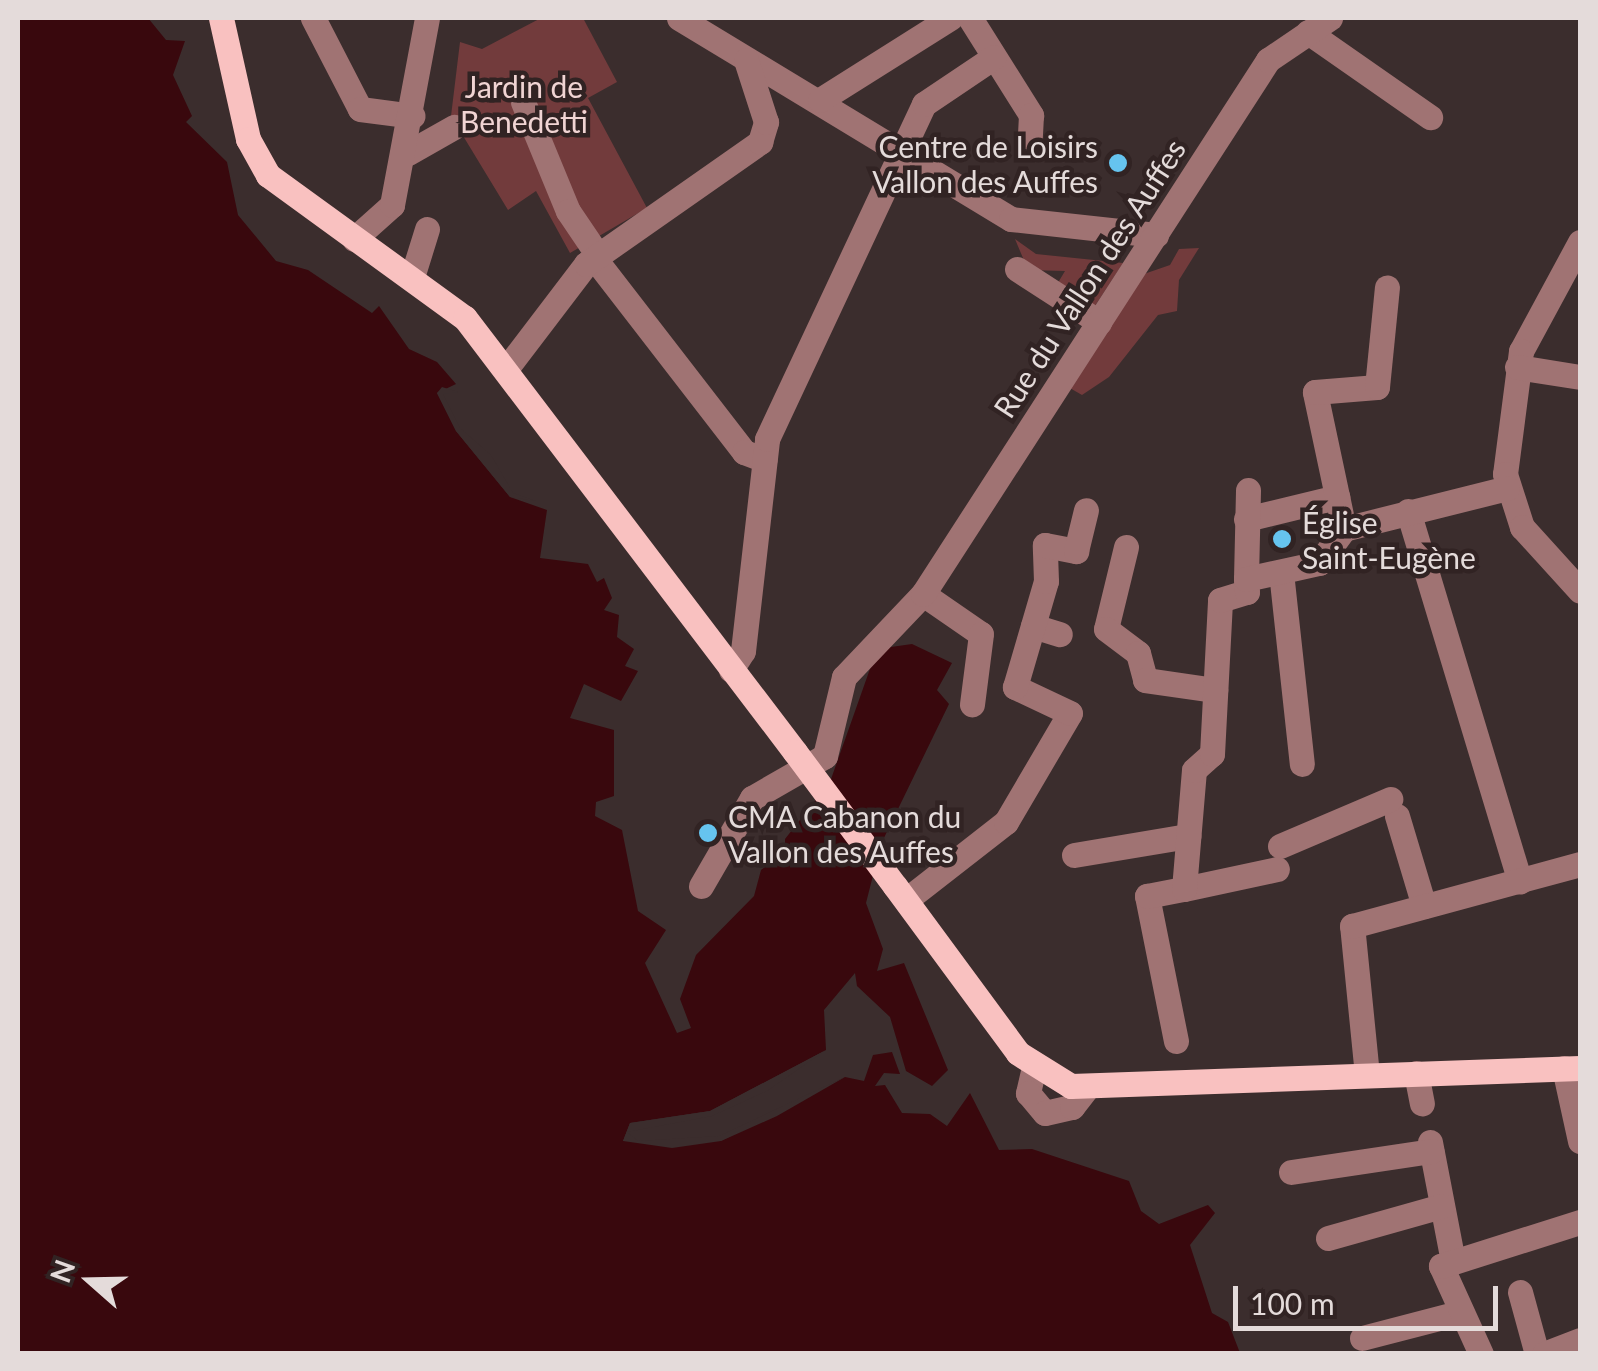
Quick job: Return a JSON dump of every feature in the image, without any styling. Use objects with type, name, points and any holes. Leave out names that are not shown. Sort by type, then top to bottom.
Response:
[{"type":"main road","points":[[221,18],[257,158],[290,200],[413,274],[506,369],[1034,1067],[1087,1088],[1572,1068]]},
{"type":"street","points":[[313,18],[360,109],[413,116]]},
{"type":"street","points":[[354,239],[392,205],[408,153],[427,18]]},
{"type":"street","points":[[678,18],[1026,224],[1156,235]]},
{"type":"street","points":[[820,100],[950,18]]},
{"type":"street","points":[[970,18],[1031,115],[1030,137]]},
{"type":"street","points":[[1312,24],[1430,117]]},
{"type":"street","name":"Rue du Vallon des Auffes","points":[[701,886],[752,798],[825,756],[844,678],[924,594],[1268,60],[1312,24]]},
{"type":"street","points":[[731,670],[743,651],[765,460],[924,104],[994,56]]},
{"type":"street","points":[[506,369],[597,258],[760,142],[766,122],[746,60]]},
{"type":"street","points":[[523,102],[568,211],[597,258],[744,452],[765,460]]},
{"type":"street","points":[[408,153],[454,127]]},
{"type":"street","points":[[413,274],[427,229]]},
{"type":"street","points":[[1580,242],[1516,367],[1506,488],[1522,527],[1580,592]]},
{"type":"street","points":[[1017,269],[1100,322]]},
{"type":"street","points":[[1344,529],[1315,392],[1377,387],[1387,287]]},
{"type":"street","points":[[1516,367],[1580,377]]},
{"type":"street","points":[[1246,579],[1318,563],[1344,529],[1506,488]]},
{"type":"street","points":[[1184,889],[1194,770],[1212,754],[1220,600],[1246,592],[1248,490]]},
{"type":"street","points":[[1246,520],[1336,497]]},
{"type":"street","points":[[900,893],[1006,822],[1070,714],[1015,687],[1033,626],[1045,545],[1076,551],[1086,510]]},
{"type":"street","points":[[1408,511],[1520,882]]},
{"type":"street","points":[[1126,547],[1106,629],[1138,653],[1145,680],[1215,690]]},
{"type":"street","points":[[1281,572],[1302,764]]},
{"type":"street","points":[[924,594],[981,634],[972,704]]},
{"type":"street","points":[[1033,626],[1060,634]]},
{"type":"street","points":[[1176,1041],[1147,896],[1184,889],[1279,857],[1393,808],[1424,906]]},
{"type":"street","points":[[1074,856],[1188,836]]},
{"type":"street","points":[[1367,1075],[1352,926],[1580,864]]},
{"type":"street","points":[[1572,1068],[1580,1141]]},
{"type":"street","points":[[1416,1073],[1422,1103]]},
{"type":"street","points":[[1291,1172],[1431,1147],[1453,1262]]},
{"type":"street","points":[[1328,1238],[1442,1206]]},
{"type":"street","points":[[1481,1354],[1440,1266],[1580,1222]]},
{"type":"street","points":[[1520,1292],[1541,1354],[1580,1340]]},
{"type":"street","points":[[1362,1338],[1459,1313]]},
{"type":"green space","name":"Jardin de Benedetti","points":[[541,18],[583,18],[617,82],[588,98],[647,208],[570,253],[536,191],[508,210],[451,116],[460,42],[482,49]]},
{"type":"green space","points":[[1015,239],[1036,254],[1123,263],[1093,309],[1056,286],[1065,271],[1028,270]]},
{"type":"green space","points":[[1199,248],[1179,280],[1177,311],[1158,315],[1109,377],[1082,395],[1068,387],[1141,275],[1170,265],[1179,249]]},
{"type":"shaded area","points":[[18,18],[148,18],[166,40],[185,41],[173,75],[192,116],[186,122],[227,162],[238,215],[276,261],[308,270],[372,313],[379,306],[409,349],[437,362],[456,384],[437,393],[456,431],[510,497],[547,510],[540,558],[588,564],[597,582],[604,578],[612,598],[604,610],[619,615],[617,637],[634,649],[625,666],[638,671],[621,701],[584,684],[570,718],[614,730],[614,796],[596,802],[595,816],[622,830],[638,911],[666,930],[645,963],[677,1033],[691,1028],[680,999],[696,955],[754,896],[761,870],[785,852],[785,839],[830,782],[877,649],[912,644],[952,663],[937,690],[949,704],[881,844],[866,903],[883,949],[877,971],[904,963],[948,1070],[932,1086],[906,1071],[890,1017],[857,986],[855,973],[824,1010],[826,1050],[710,1111],[630,1123],[623,1141],[721,1141],[845,1077],[864,1081],[873,1055],[892,1052],[900,1074],[884,1073],[875,1086],[885,1085],[902,1113],[930,1114],[947,1126],[970,1093],[999,1150],[1032,1149],[1129,1181],[1141,1211],[1159,1224],[1208,1205],[1215,1213],[1190,1245],[1212,1313],[1228,1322],[1240,1353],[18,1353]]},
{"type":"pier","points":[[442,387],[458,392],[443,394],[460,428],[491,455],[513,493],[536,501],[510,497],[456,431],[437,393]]},
{"type":"pier","points":[[826,1050],[767,1091],[712,1116],[627,1132],[638,1141],[719,1136],[845,1077],[777,1116],[721,1141],[672,1148],[623,1141],[630,1123],[710,1111]]},
{"type":"place","name":"Centre de Loisirs Vallon des Auffes","points":[[1118,163]]},
{"type":"place","name":"Église Saint-Eugène","points":[[1282,539]]},
{"type":"place","name":"CMA Cabanon du Vallon des Auffes","points":[[708,833]]}]
